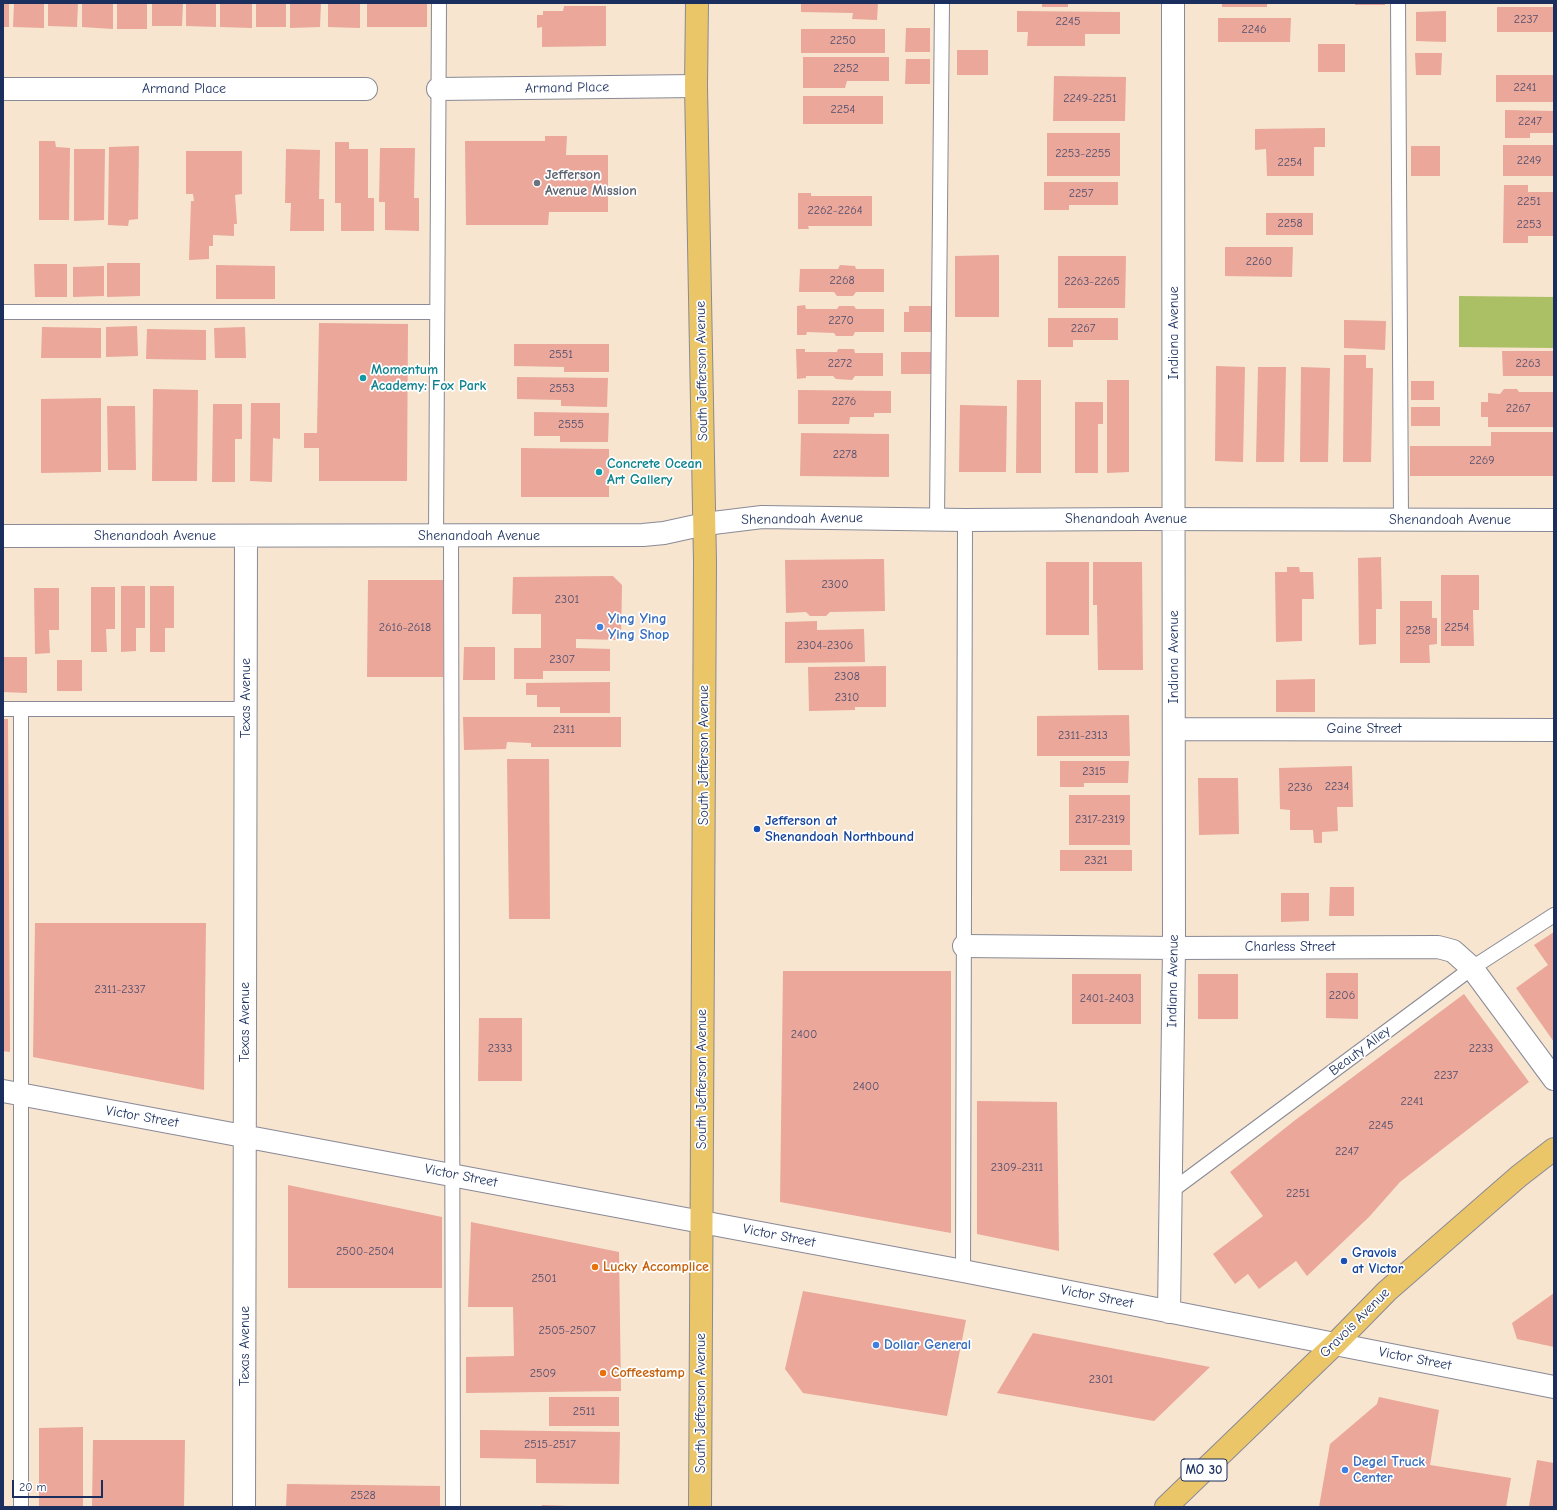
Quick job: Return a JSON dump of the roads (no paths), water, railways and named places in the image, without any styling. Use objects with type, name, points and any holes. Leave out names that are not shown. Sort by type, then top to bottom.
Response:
[{"type":"main road","name":"South Jefferson Avenue","points":[[697,3],[696,86],[705,524],[700,1507]]},
{"type":"main road","name":"Gravois Avenue","points":[[1166,1507],[1393,1286],[1519,1176],[1554,1149]]},
{"type":"street","name":"Indiana Avenue","points":[[1169,1312],[1174,948],[1173,3]]},
{"type":"street","name":"Armand Place","points":[[438,89],[696,86]]},
{"type":"street","name":"Armand Place","points":[[3,89],[366,89]]},
{"type":"street","name":"Shenandoah Avenue","points":[[3,536],[643,535],[664,533],[705,524],[762,517],[965,520],[1554,520]]},
{"type":"street","name":"Texas Avenue","points":[[244,1507],[246,536]]},
{"type":"street","name":"Gaine Street","points":[[1174,729],[1554,730]]},
{"type":"street","name":"Charless Street","points":[[964,946],[1174,948],[1438,947],[1453,951],[1465,960],[1554,1079]]},
{"type":"street","name":"Victor Street","points":[[12,1093],[702,1221],[1554,1387]]},
{"type":"lane","points":[[439,3],[437,312],[444,536],[452,1174],[453,1507]]},
{"type":"lane","points":[[937,519],[942,3]]},
{"type":"lane","points":[[1398,3],[1401,520]]},
{"type":"lane","points":[[3,312],[437,312]]},
{"type":"lane","points":[[963,1271],[965,520]]},
{"type":"lane","points":[[3,709],[246,709]]},
{"type":"lane","points":[[21,709],[12,1093],[21,1507]]},
{"type":"lane","name":"Beauty Alley","points":[[1170,1192],[1472,968],[1554,915]]},
{"type":"place","name":"Jefferson Avenue Mission","points":[[537,183]]},
{"type":"place","name":"Momentum Academy: Fox Park","points":[[363,378]]},
{"type":"place","name":"Concrete Ocean Art Gallery","points":[[599,472]]},
{"type":"place","name":"Ying Ying Ying Shop","points":[[600,627]]},
{"type":"place","name":"Jefferson at Shenandoah Northbound","points":[[757,829]]},
{"type":"place","name":"Gravois at Victor","points":[[1344,1261]]},
{"type":"place","name":"Lucky Accomplice","points":[[595,1267]]},
{"type":"place","name":"Dollar General","points":[[876,1345]]},
{"type":"place","name":"Coffeestamp","points":[[603,1373]]},
{"type":"place","name":"Degel Truck Center","points":[[1345,1470]]}]
